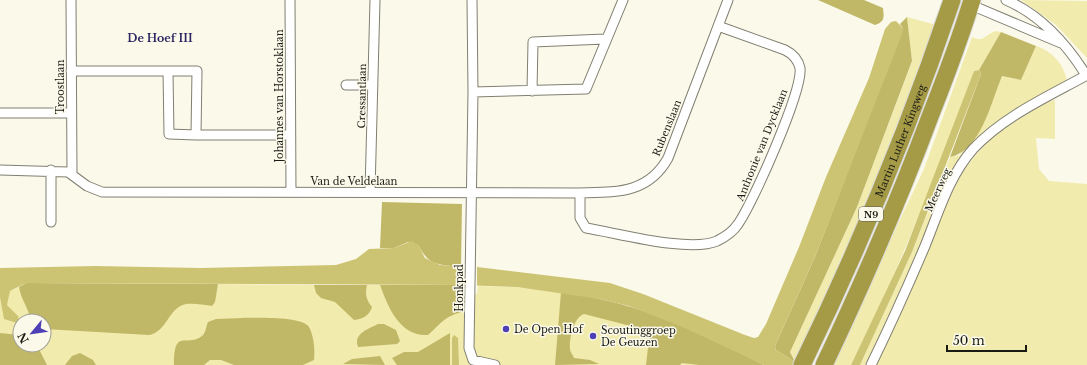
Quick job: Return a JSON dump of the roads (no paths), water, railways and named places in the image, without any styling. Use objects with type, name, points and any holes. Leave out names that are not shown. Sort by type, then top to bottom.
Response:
[{"type":"highway","name":"Martin Luther Kingweg","points":[[802,365],[854,253],[887,175],[912,113],[952,0]]},
{"type":"highway","name":"Martin Luther Kingweg","points":[[824,365],[867,273],[906,181],[960,40],[971,3]]},
{"type":"street","name":"Troostlaan","points":[[71,0],[72,173]]},
{"type":"street","name":"Johannes van Horstoklaan","points":[[290,0],[291,192]]},
{"type":"street","name":"Cressantlaan","points":[[370,192],[375,0]]},
{"type":"street","points":[[471,193],[473,92],[472,0]]},
{"type":"street","points":[[473,92],[586,89],[605,40],[623,0]]},
{"type":"street","name":"Rubenslaan","points":[[471,193],[580,193],[626,191],[648,180],[663,167],[728,0]]},
{"type":"street","points":[[1006,0],[1036,16],[1064,45],[1086,75]]},
{"type":"street","points":[[971,3],[1064,45]]},
{"type":"street","name":"Anthonie van Dycklaan","points":[[580,193],[580,218],[586,228],[692,246],[717,241],[738,226],[755,194],[781,133],[800,79],[800,67],[794,54],[718,26]]},
{"type":"street","points":[[532,91],[533,42],[605,40]]},
{"type":"street","points":[[71,71],[197,71],[196,135]]},
{"type":"street","points":[[168,72],[169,134],[290,135]]},
{"type":"street","name":"Meerweg","points":[[871,365],[910,283],[952,181],[966,159],[982,141],[1003,124],[1086,75]]},
{"type":"street","points":[[346,85],[373,85]]},
{"type":"street","points":[[0,113],[71,113]]},
{"type":"street","points":[[0,170],[51,170],[72,173]]},
{"type":"street","points":[[51,170],[51,222]]},
{"type":"street","name":"Van de Veldelaan","points":[[72,173],[87,186],[102,192],[471,193]]},
{"type":"street","name":"Honkpad","points":[[471,193],[470,353],[473,360],[476,362],[495,365]]},
{"type":"place","name":"De Open Hof","points":[[506,329]]},
{"type":"place","name":"Scoutinggroep De Geuzen","points":[[593,336]]},
{"type":"district","name":"De Hoef III","points":[[160,38]]}]
